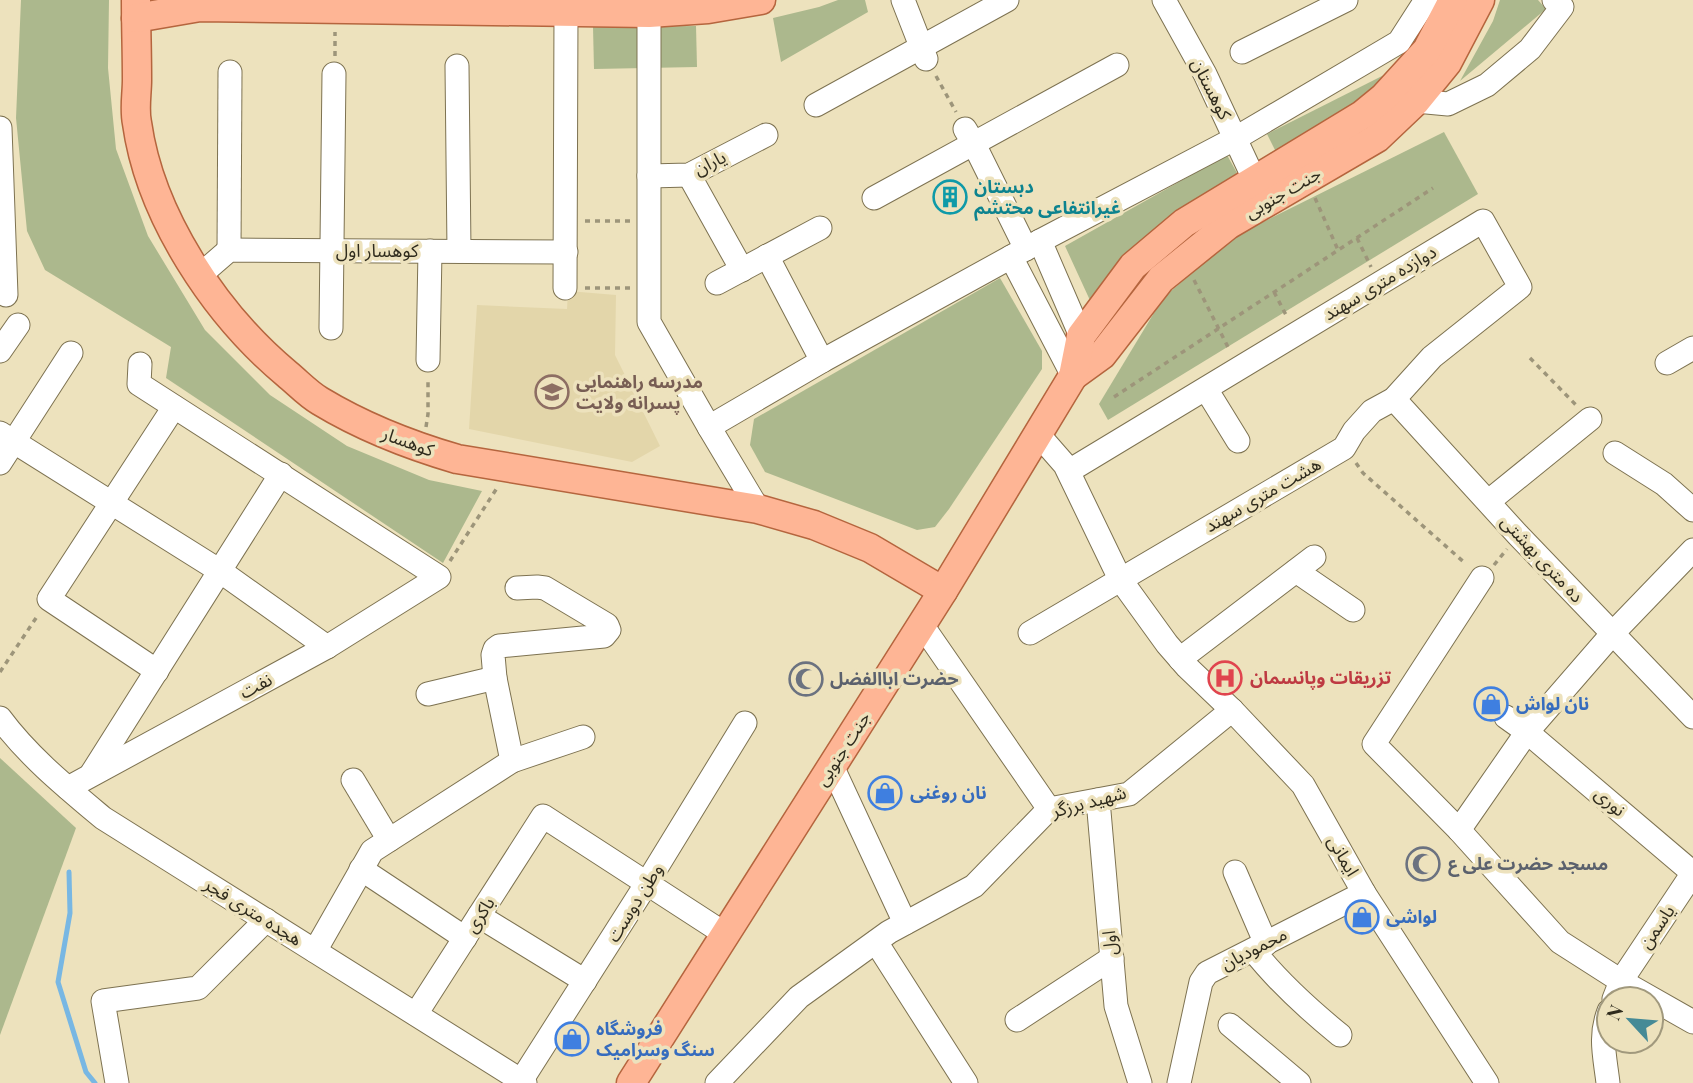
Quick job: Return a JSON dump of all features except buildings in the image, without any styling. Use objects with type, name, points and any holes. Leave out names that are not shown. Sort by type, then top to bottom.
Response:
[{"type":"main road","points":[[148,8],[649,13],[708,9],[761,0]]},
{"type":"main road","name":"جنت جنوبی","points":[[631,1083],[943,591],[1073,376],[1081,336],[1133,266],[1184,223],[1362,115],[1427,50],[1453,0]]},
{"type":"main road","name":"جنت جنوبی","points":[[1073,376],[1102,355],[1161,279],[1228,225],[1377,138],[1416,101],[1447,63],[1480,0]]},
{"type":"main road","name":"کوهسار","points":[[148,8],[136,120],[155,191],[199,276],[228,315],[270,360],[318,400],[370,428],[457,459],[758,509],[814,525],[870,548],[943,591]]},
{"type":"street","points":[[816,105],[923,53],[1007,0]]},
{"type":"street","name":"کوهستان","points":[[1164,0],[1205,74],[1254,179]]},
{"type":"street","points":[[709,427],[1025,249],[1236,138],[1399,42],[1426,0]]},
{"type":"street","points":[[1242,52],[1337,2]]},
{"type":"street","points":[[1416,101],[1448,104],[1487,85],[1530,49],[1563,2]]},
{"type":"street","points":[[911,3],[923,53]]},
{"type":"street","points":[[565,288],[566,12]]},
{"type":"street","points":[[649,13],[649,322],[758,509]]},
{"type":"street","points":[[874,198],[969,136],[1116,65]]},
{"type":"street","points":[[457,66],[459,251]]},
{"type":"street","points":[[199,276],[229,250],[230,72]]},
{"type":"street","points":[[331,328],[334,74]]},
{"type":"street","points":[[0,128],[6,295]]},
{"type":"street","name":"یاران","points":[[649,176],[689,175],[766,135]]},
{"type":"street","points":[[969,136],[1025,249],[1073,376]]},
{"type":"street","points":[[689,175],[742,270]]},
{"type":"street","name":"دوازده متری سهند","points":[[1069,471],[1483,221],[1520,288],[1433,357],[1394,398]]},
{"type":"street","points":[[717,284],[820,228]]},
{"type":"street","points":[[1025,249],[1081,336]]},
{"type":"street","name":"کوهسار اول","points":[[229,250],[566,252]]},
{"type":"street","points":[[428,359],[430,251]]},
{"type":"street","points":[[767,256],[822,361]]},
{"type":"street","points":[[0,351],[18,325]]},
{"type":"street","points":[[1667,363],[1693,348]]},
{"type":"street","points":[[0,463],[7,438],[71,353]]},
{"type":"street","points":[[140,364],[139,384],[439,577]]},
{"type":"street","points":[[1206,389],[1238,442]]},
{"type":"street","name":"هشت متری سهند","points":[[1031,633],[1344,448],[1354,431],[1372,411],[1394,398]]},
{"type":"street","name":"ده متری بهشتی","points":[[1394,398],[1518,535],[1693,717]]},
{"type":"street","points":[[157,670],[49,599],[174,407]]},
{"type":"street","points":[[1489,501],[1590,419]]},
{"type":"street","points":[[1037,433],[1069,471],[1120,579],[1180,659],[1232,710]]},
{"type":"street","points":[[7,438],[220,571],[327,647]]},
{"type":"street","points":[[1615,453],[1664,484],[1693,510]]},
{"type":"street","points":[[91,776],[281,474]]},
{"type":"street","points":[[1459,830],[1527,732],[1613,633],[1693,550]]},
{"type":"street","points":[[1180,659],[1314,556]]},
{"type":"street","points":[[1296,571],[1353,610]]},
{"type":"street","name":"نفت","points":[[68,788],[327,647],[439,577]]},
{"type":"street","points":[[1482,578],[1374,744],[1459,830],[1560,942],[1611,985]]},
{"type":"street","points":[[512,761],[495,678],[495,649],[499,646],[604,636],[609,630],[607,625],[545,588],[517,588]]},
{"type":"street","points":[[922,625],[1049,809]]},
{"type":"street","points":[[428,694],[495,678]]},
{"type":"street","name":"شهید برزگر","points":[[717,1083],[799,997],[905,923],[974,886],[1049,809],[1129,794],[1232,710]]},
{"type":"street","name":"ایمانی","points":[[1232,710],[1303,785],[1364,892],[1487,1083]]},
{"type":"street","name":"نوری","points":[[1506,717],[1693,873]]},
{"type":"street","name":"هجده متری فجر","points":[[0,718],[14,737],[103,817],[523,1082]]},
{"type":"street","name":"وطن دوست","points":[[523,1082],[746,723]]},
{"type":"street","points":[[315,951],[372,851],[512,761],[583,737]]},
{"type":"street","points":[[832,766],[905,923]]},
{"type":"street","points":[[353,780],[389,840]]},
{"type":"street","name":"اول","points":[[1098,800],[1116,1006],[1140,1083]]},
{"type":"street","name":"باکری","points":[[416,1014],[544,816],[647,883]]},
{"type":"street","points":[[362,869],[465,938]]},
{"type":"street","points":[[1235,872],[1259,947],[1272,974],[1340,1035]]},
{"type":"street","name":"یاسمن","points":[[1620,985],[1693,873]]},
{"type":"street","points":[[647,883],[725,934]]},
{"type":"street","name":"محمودیان","points":[[1179,1083],[1201,982],[1207,973],[1364,892]]},
{"type":"street","points":[[479,916],[585,981]]},
{"type":"street","points":[[117,1083],[103,1001],[198,988],[267,920]]},
{"type":"street","points":[[876,942],[966,1083]]},
{"type":"street","points":[[1017,1020],[1112,958]]},
{"type":"street","points":[[1665,1010],[1693,1022]]},
{"type":"street","points":[[1230,1025],[1299,1083]]},
{"type":"street","points":[[1605,1055],[1608,1083]]},
{"type":"path","points":[[334,74],[335,9]]},
{"type":"path","points":[[923,53],[969,136]]},
{"type":"path","points":[[1114,397],[1433,188]]},
{"type":"path","points":[[1314,196],[1338,250]]},
{"type":"path","points":[[566,221],[649,220]]},
{"type":"path","points":[[1357,238],[1380,284]]},
{"type":"path","points":[[1191,274],[1239,369]]},
{"type":"path","points":[[565,288],[649,289]]},
{"type":"path","points":[[1274,292],[1296,334]]},
{"type":"path","points":[[423,449],[428,414],[428,359]]},
{"type":"path","points":[[1344,448],[1363,473],[1482,578],[1518,535]]},
{"type":"path","points":[[439,577],[509,468]]},
{"type":"path","points":[[0,672],[49,599]]},
{"type":"shaded area","name":"مدرسه راهنمایی پسرانه ولایت","points":[[568,291],[616,295],[615,355],[660,446],[632,462],[469,429],[477,305],[567,309]]},
{"type":"green space","points":[[21,0],[109,0],[108,68],[116,149],[148,236],[205,330],[270,395],[347,446],[429,480],[482,491],[443,563],[166,378],[171,347],[45,270],[27,231],[16,118]]},
{"type":"green space","points":[[838,0],[865,0],[868,12],[781,62],[773,18]]},
{"type":"green space","points":[[1500,0],[1538,0],[1546,9],[1460,81],[1493,21]]},
{"type":"green space","points":[[696,26],[697,67],[594,69],[593,27]]},
{"type":"green space","points":[[1384,75],[1387,82],[1277,154],[1267,134]]},
{"type":"green space","points":[[1444,132],[1478,194],[1108,420],[1099,404],[1163,298],[1233,237]]},
{"type":"green space","points":[[1227,155],[1237,173],[1154,231],[1094,309],[1065,246]]},
{"type":"green space","points":[[1000,278],[1042,351],[1042,369],[935,527],[917,530],[765,472],[750,445],[754,419]]},
{"type":"green space","points":[[0,758],[76,828],[0,1035]]},
{"type":"waterway","points":[[69,872],[70,913],[58,982],[86,1072],[95,1083]]},
{"type":"place","name":"دبستان غیرانتفاعی محتشم","points":[[950,197]]},
{"type":"place","name":"مدرسه راهنمایی پسرانه ولایت","points":[[552,392]]},
{"type":"place","name":"تزریقات وپانسمان","points":[[1225,678]]},
{"type":"place","name":"حضرت اباالفضل","points":[[806,679]]},
{"type":"place","name":"نان لواش","points":[[1491,704]]},
{"type":"place","name":"نان روغنی","points":[[885,793]]},
{"type":"place","name":"مسجد حضرت علی ع","points":[[1423,864]]},
{"type":"place","name":"لواشی","points":[[1362,917]]},
{"type":"place","name":"فروشگاه سنگ وسرامیک","points":[[572,1039]]}]
